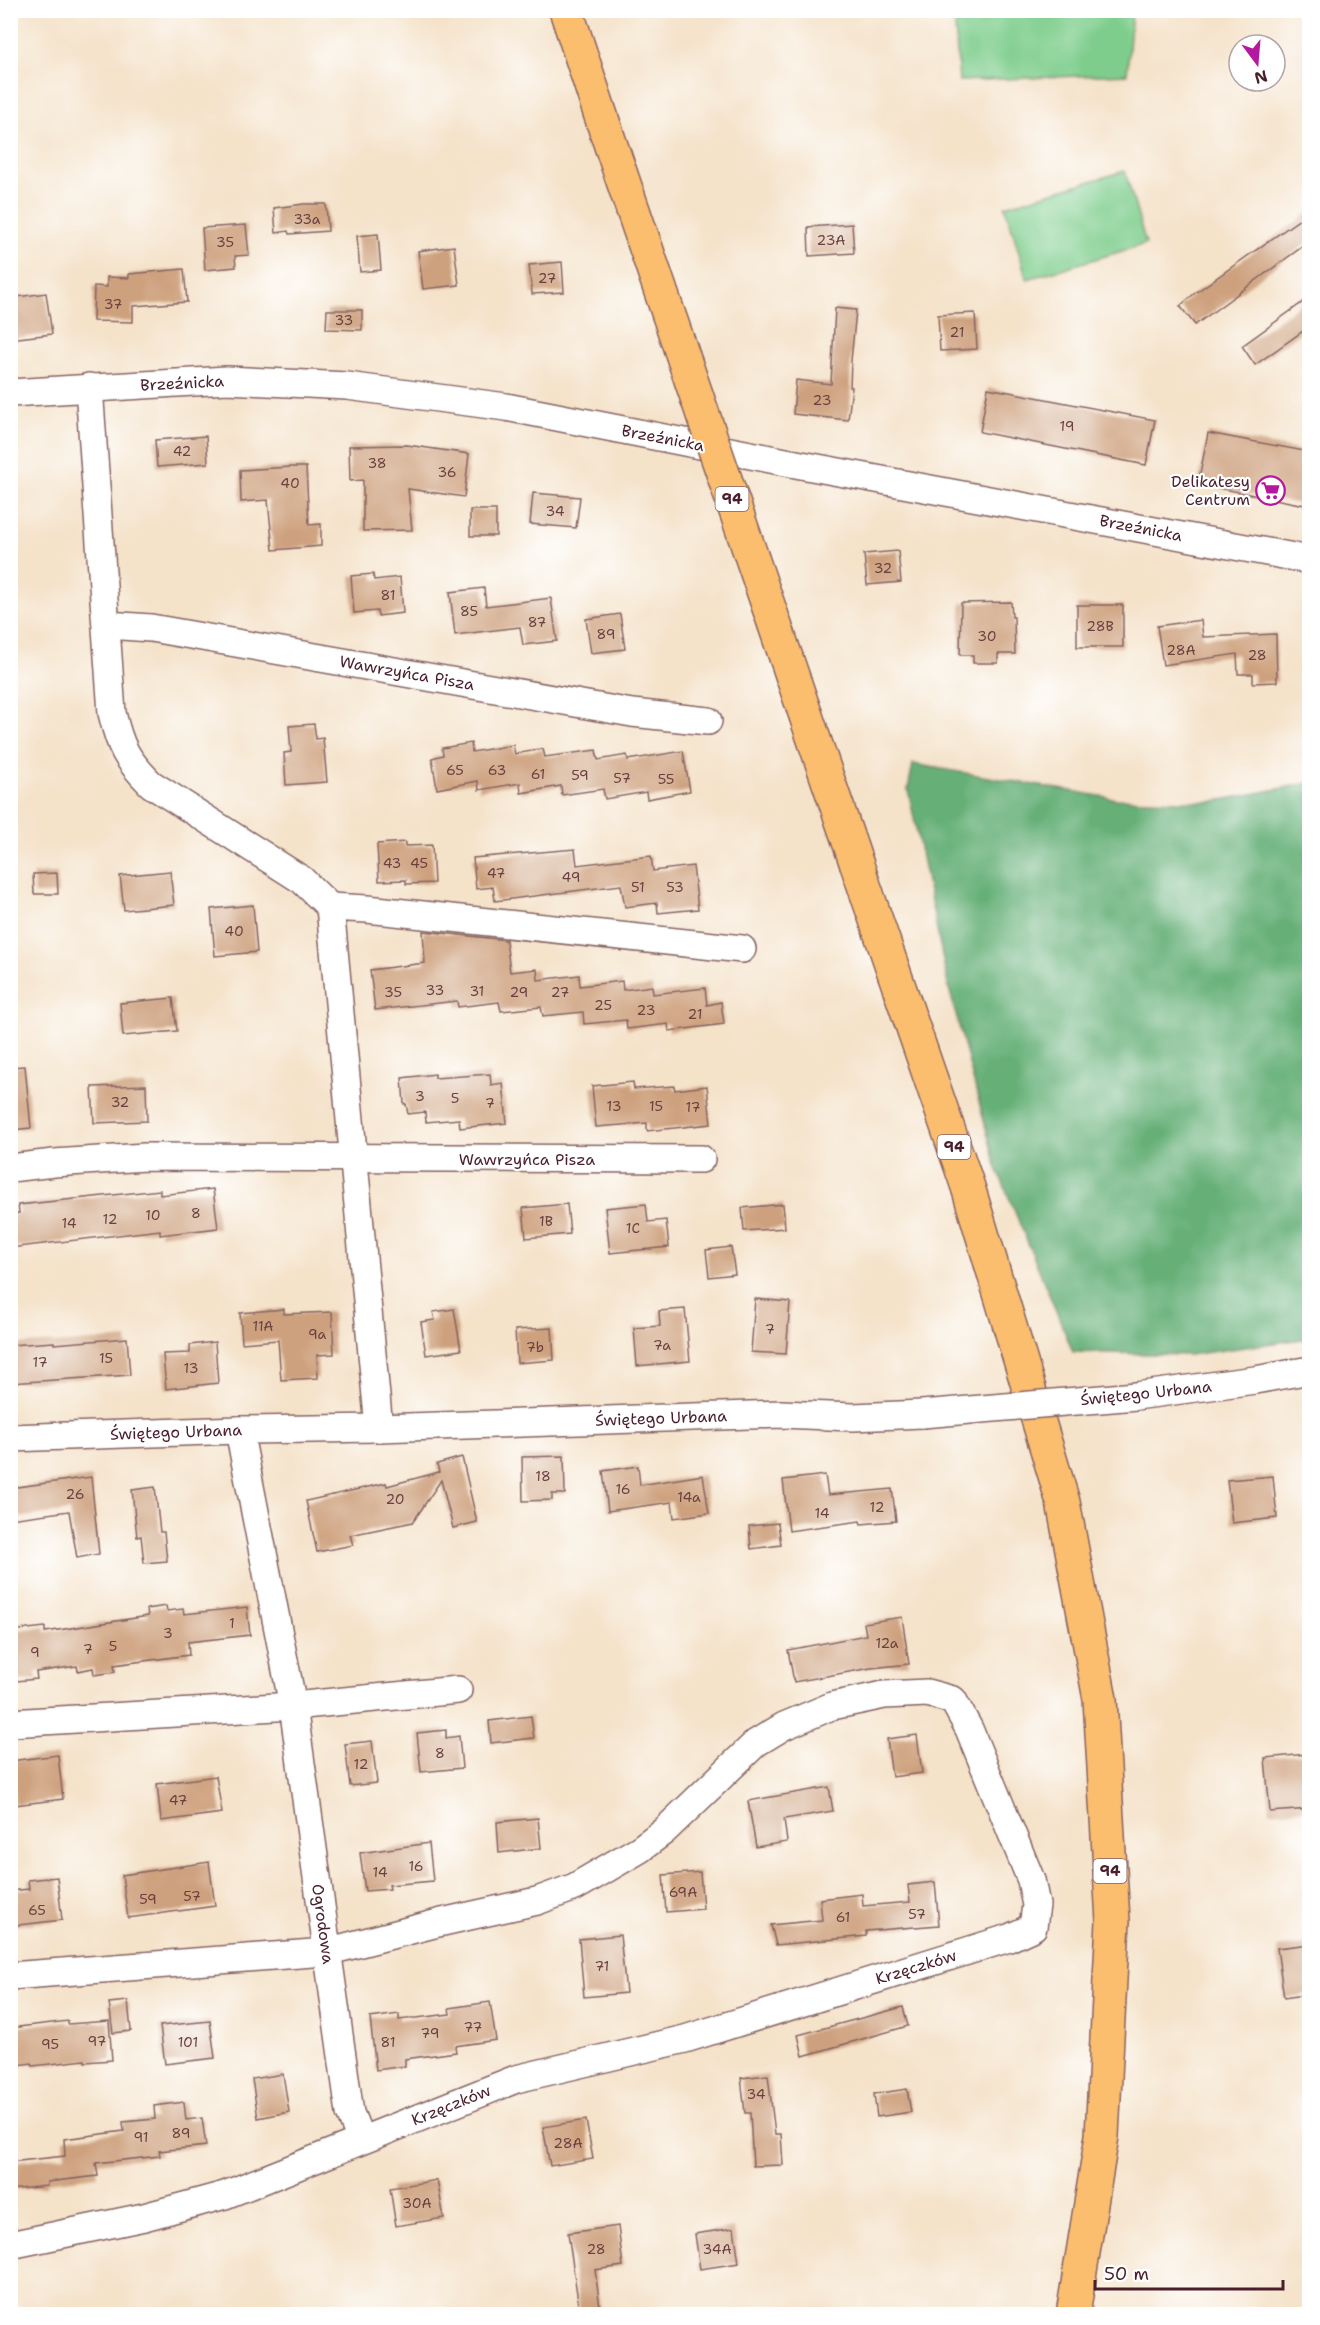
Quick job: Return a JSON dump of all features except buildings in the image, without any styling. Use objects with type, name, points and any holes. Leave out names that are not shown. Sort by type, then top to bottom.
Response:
[{"type":"main road","name":"94","points":[[566,10],[968,1187],[1063,1502],[1100,1699],[1113,1921],[1102,2136],[1073,2314]]},
{"type":"street","name":"Brzeźnicka","points":[[10,393],[227,380],[337,385],[506,407],[1310,560]]},
{"type":"street","points":[[89,387],[112,713],[120,744],[133,766],[151,784],[302,880],[330,907],[742,949]]},
{"type":"street","name":"Wawrzyńca Pisza","points":[[107,625],[163,630],[632,713],[708,721]]},
{"type":"street","points":[[330,907],[379,1428]]},
{"type":"street","name":"Wawrzyńca Pisza","points":[[10,1168],[145,1157],[701,1159]]},
{"type":"street","name":"Świętego Urbana","points":[[10,1438],[781,1414],[853,1417],[922,1414],[1136,1396],[1310,1370]]},
{"type":"street","name":"Ogrodowa","points":[[239,1430],[294,1706],[326,1952],[350,2113],[361,2140]]},
{"type":"street","points":[[10,1724],[294,1706],[458,1690]]},
{"type":"street","name":"Krzęczków","points":[[10,2245],[144,2217],[225,2195],[516,2079],[686,2039],[1009,1938],[1033,1927],[1036,1905],[1031,1880],[969,1729],[953,1700],[927,1693],[884,1695],[832,1706],[784,1726],[756,1743],[664,1831],[612,1867],[575,1887],[537,1901],[438,1923],[326,1952]]},
{"type":"street","points":[[10,1976],[326,1952]]},
{"type":"green space","points":[[954,11],[1132,11],[1127,74],[959,81]]},
{"type":"green space","points":[[1125,171],[1146,244],[1027,279],[1005,206]]},
{"type":"green space","points":[[913,764],[1117,799],[1211,802],[1309,783],[1309,1338],[1189,1355],[1073,1352],[996,1166],[948,984],[908,789]]},
{"type":"place","name":"Delikatesy Centrum","points":[[1271,490]]}]
